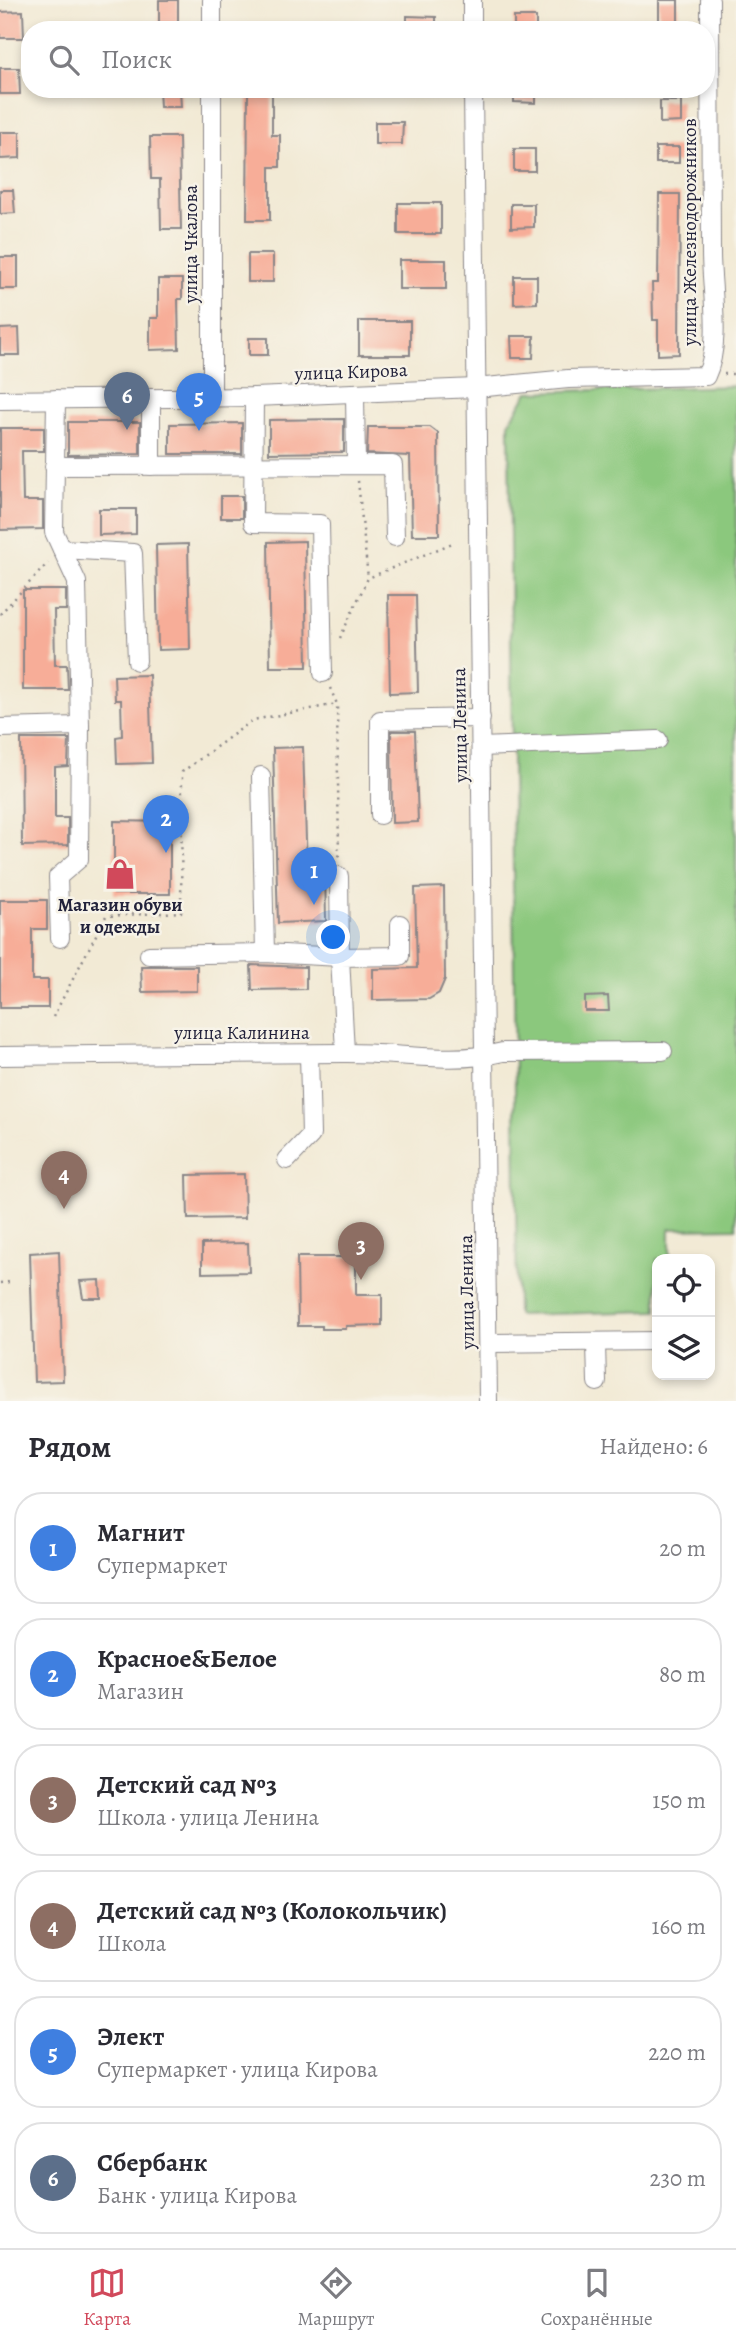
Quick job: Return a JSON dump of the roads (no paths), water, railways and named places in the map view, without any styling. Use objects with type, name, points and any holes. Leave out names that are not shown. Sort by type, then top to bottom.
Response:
[{"type":"street","points":[[212,0],[212,21]]},
{"type":"street","points":[[472,0],[472,21]]},
{"type":"street","name":"улица Железнодорожников","points":[[710,0],[710,21]]},
{"type":"street","name":"улица Чкалова","points":[[212,98],[212,398]]},
{"type":"street","name":"улица Ленина","points":[[473,98],[488,1401]]},
{"type":"street","name":"улица Железнодорожников","points":[[710,98],[711,258],[715,315],[708,372],[710,376]]},
{"type":"street","name":"улица Кирова","points":[[0,400],[355,394],[476,388],[568,379],[710,376]]},
{"type":"street","points":[[355,394],[356,465]]},
{"type":"street","points":[[254,397],[253,523],[320,524],[323,673]]},
{"type":"street","points":[[151,398],[151,466]]},
{"type":"street","points":[[56,399],[54,532],[77,582],[80,726],[79,859],[58,877],[60,938]]},
{"type":"street","points":[[54,466],[393,465],[395,537]]},
{"type":"street","points":[[62,549],[134,553],[137,660]]},
{"type":"street","points":[[380,815],[380,720],[481,718]]},
{"type":"street","points":[[0,728],[80,726]]},
{"type":"street","points":[[481,747],[658,740]]},
{"type":"street","points":[[261,776],[265,953]]},
{"type":"street","points":[[339,876],[345,1052]]},
{"type":"street","points":[[149,955],[265,953],[340,957],[400,956],[400,924]]},
{"type":"street","name":"улица Калинина","points":[[0,1056],[345,1052],[450,1058],[484,1057],[503,1052],[663,1051]]},
{"type":"street","points":[[287,1160],[311,1135],[309,1054]]},
{"type":"street","points":[[489,1351],[652,1341]]},
{"type":"street","points":[[596,1343],[597,1382]]},
{"type":"street","name":"улица Ленина","points":[[489,1351],[497,1401]]},
{"type":"place","name":"Сбербанк","points":[[127,430]]},
{"type":"place","name":"Элект","points":[[199,431]]},
{"type":"place","name":"Красное&Белое","points":[[166,853]]},
{"type":"place","name":"Магазин обуви и одежды","points":[[120,874]]},
{"type":"place","name":"Магнит","points":[[314,905]]},
{"type":"place","name":"Детский сад №3 (Колокольчик)","points":[[64,1209]]},
{"type":"place","name":"Детский сад №3","points":[[361,1280]]}]
